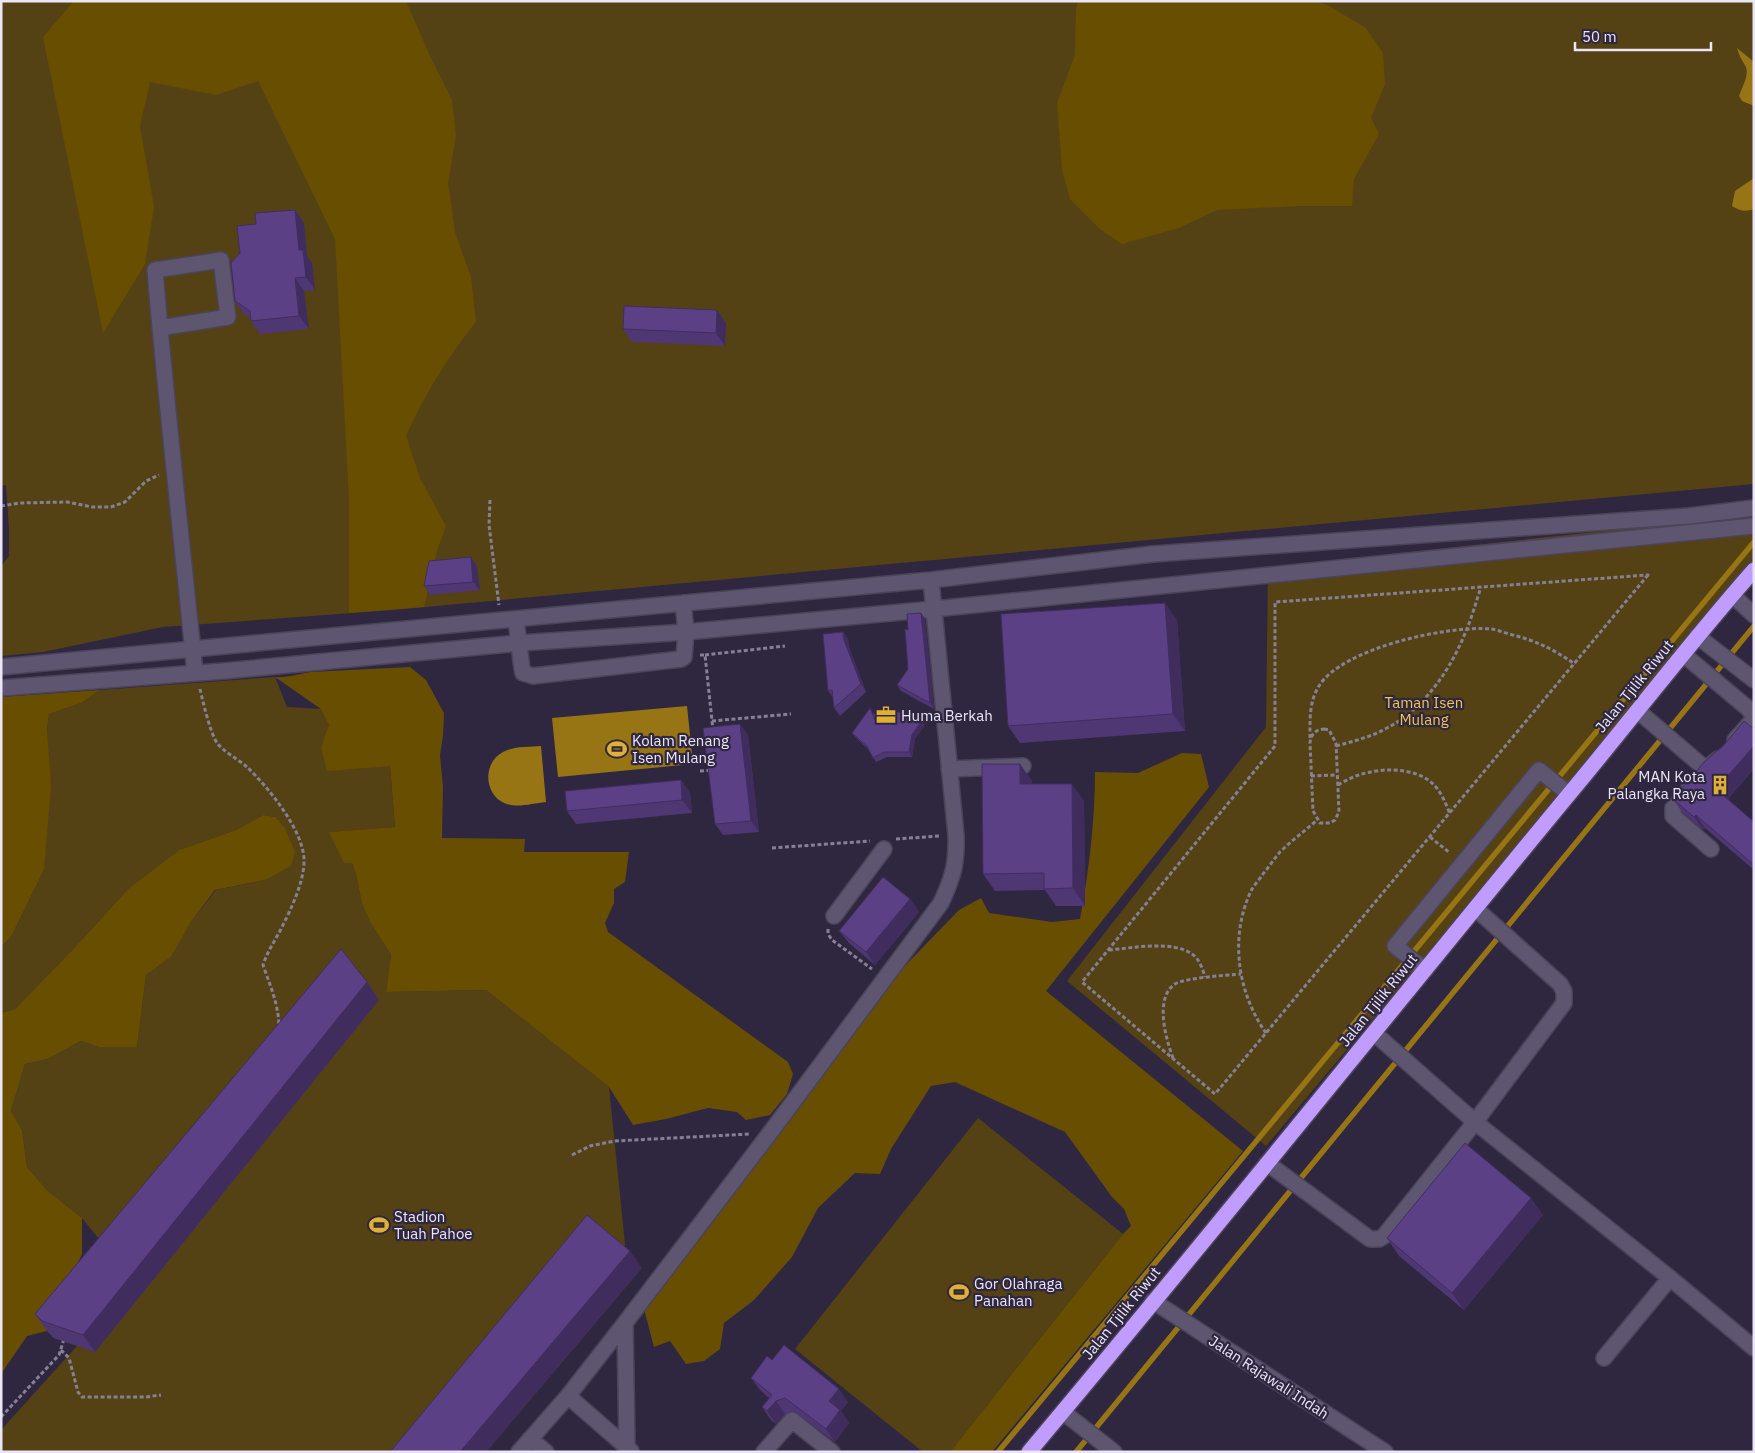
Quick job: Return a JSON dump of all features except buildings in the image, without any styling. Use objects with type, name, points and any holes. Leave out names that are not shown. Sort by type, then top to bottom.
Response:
[{"type":"highway","name":"Jalan Tjilik Riwut","points":[[1029,1452],[1374,1034],[1697,636],[1754,570]]},
{"type":"street","points":[[160,328],[228,317],[221,260],[155,270],[160,328],[174,475],[195,673]]},
{"type":"street","points":[[1,667],[931,580],[1153,554],[1689,516],[1754,508]]},
{"type":"street","points":[[1,688],[195,673],[518,643],[686,632],[934,609],[1754,526]]},
{"type":"street","points":[[519,1452],[568,1396],[770,1133],[940,903],[951,882],[957,857],[956,834],[931,580]]},
{"type":"street","points":[[1732,595],[1754,615]]},
{"type":"street","points":[[508,620],[518,643],[523,673],[530,676],[678,660],[684,657],[686,632],[683,603]]},
{"type":"street","points":[[1697,636],[1754,680]]},
{"type":"street","points":[[1683,654],[1750,710],[1752,714],[1752,721],[1725,752],[1708,767],[1673,808],[1673,816],[1710,849]]},
{"type":"street","points":[[1638,711],[1701,765],[1708,767]]},
{"type":"street","points":[[949,769],[1023,766]]},
{"type":"street","points":[[1425,970],[1394,946],[1539,770],[1569,794]]},
{"type":"street","points":[[834,916],[888,844]]},
{"type":"street","points":[[1267,1163],[1370,1239],[1378,1239],[1384,1236],[1475,1122],[1500,1086],[1560,1009],[1565,997],[1560,984],[1475,908]]},
{"type":"street","points":[[1374,1034],[1475,1122],[1670,1278],[1754,1348]]},
{"type":"street","points":[[1604,1358],[1670,1278]]},
{"type":"street","name":"Jalan Rajawali Indah","points":[[1153,1301],[1385,1452]]},
{"type":"street","points":[[625,1323],[629,1450]]},
{"type":"street","points":[[568,1396],[629,1450]]},
{"type":"street","points":[[1063,1412],[1114,1452]]},
{"type":"street","points":[[764,1452],[792,1420],[832,1452]]},
{"type":"street","points":[[530,1439],[546,1452]]},
{"type":"path","points":[[1,506],[20,503],[67,502],[92,507],[112,507],[125,502],[146,481],[160,475],[174,475]]},
{"type":"path","points":[[490,500],[489,525],[508,620]]},
{"type":"path","points":[[1648,575],[1575,664],[1215,1094],[1082,982],[1275,746],[1274,602],[1648,575]]},
{"type":"path","points":[[1336,746],[1389,728],[1427,696],[1446,669],[1467,629],[1480,587]]},
{"type":"path","points":[[1310,738],[1318,730],[1329,730],[1336,746],[1340,812],[1337,818],[1326,824],[1320,823],[1317,820],[1313,811],[1309,716],[1311,700],[1319,685],[1335,668],[1358,656],[1407,638],[1453,629],[1491,629],[1534,640],[1575,664]]},
{"type":"path","points":[[684,657],[785,646]]},
{"type":"path","points":[[705,655],[713,731]]},
{"type":"path","points":[[195,673],[207,715],[218,743],[253,774],[286,813],[299,836],[304,861],[302,876],[281,928],[268,950],[263,964],[279,1010],[279,1029]]},
{"type":"path","points":[[712,721],[791,714]]},
{"type":"path","points":[[700,771],[717,769]]},
{"type":"path","points":[[1338,785],[1358,775],[1379,770],[1403,771],[1419,775],[1434,785],[1443,798],[1450,814]]},
{"type":"path","points":[[1311,776],[1338,775]]},
{"type":"path","points":[[1266,1033],[1255,1017],[1247,998],[1241,974],[1238,950],[1240,922],[1252,888],[1279,853],[1317,820]]},
{"type":"path","points":[[888,844],[956,834]]},
{"type":"path","points":[[1430,837],[1462,863]]},
{"type":"path","points":[[772,848],[871,840]]},
{"type":"path","points":[[834,916],[828,927],[828,934],[832,940],[885,978]]},
{"type":"path","points":[[1108,950],[1174,946],[1193,954],[1206,977]]},
{"type":"path","points":[[1173,1058],[1165,1035],[1164,1013],[1166,995],[1176,984],[1206,977],[1241,974]]},
{"type":"path","points":[[572,1155],[590,1146],[615,1141],[770,1133]]},
{"type":"path","points":[[1,1417],[59,1355],[64,1340],[63,1332]]},
{"type":"path","points":[[61,1350],[69,1358],[78,1392],[82,1397],[146,1397],[161,1395]]},
{"type":"green space","points":[[1,1],[1754,1],[1754,484],[393,610],[163,627],[43,652],[1,656],[1,566],[9,556],[9,529],[6,485],[1,486]]},
{"type":"green space","name":"Taman Isen Mulang","points":[[1754,515],[1754,564],[1266,1146],[1067,981],[1266,727],[1268,567]]},
{"type":"green space","points":[[275,677],[287,707],[321,709],[330,725],[321,747],[390,766],[395,827],[330,832],[352,863],[362,904],[370,922],[391,955],[386,992],[486,990],[609,1087],[626,1254],[642,1268],[486,1452],[1,1452],[1,1430],[77,1346],[54,1338],[47,1331],[112,1255],[82,1218],[48,1191],[27,1167],[22,1130],[11,1111],[25,1064],[48,1059],[81,1041],[99,1047],[137,1047],[146,975],[171,957],[185,929],[216,890],[265,880],[285,828],[276,817],[263,815],[236,830],[179,850],[129,888],[15,1009],[1,1013],[1,947],[11,937],[44,870],[49,714],[81,703],[100,690]]},
{"type":"green space","name":"Gor Olahraga Panahan","points":[[978,1118],[1123,1234],[950,1452],[923,1452],[795,1349]]},
{"type":"shaded area","points":[[74,1],[406,1],[452,100],[456,135],[448,183],[455,232],[471,277],[476,322],[437,377],[406,436],[420,478],[446,526],[437,551],[424,607],[349,613],[349,499],[335,239],[258,81],[216,95],[150,82],[140,126],[154,207],[145,264],[103,333],[43,37]]},
{"type":"shaded area","points":[[1078,1],[1316,1],[1329,6],[1366,28],[1383,53],[1385,84],[1371,118],[1379,134],[1354,179],[1352,206],[1298,206],[1217,210],[1179,228],[1122,244],[1101,230],[1070,199],[1062,170],[1057,103],[1075,55]]},
{"type":"shaded area","points":[[1737,48],[1754,62],[1754,106],[1742,101],[1739,96],[1747,70]]},
{"type":"shaded area","points":[[1754,178],[1754,209],[1743,210],[1732,206],[1735,191]]},
{"type":"shaded area","points":[[410,667],[426,680],[444,713],[440,755],[443,787],[442,838],[525,839],[524,852],[629,852],[625,882],[614,889],[614,903],[605,923],[608,932],[788,1062],[793,1074],[787,1094],[770,1115],[746,1120],[737,1112],[708,1108],[633,1125],[609,1087],[486,990],[386,992],[391,955],[370,922],[362,904],[352,863],[344,863],[329,832],[395,827],[390,766],[327,771],[321,747],[329,725],[321,709],[275,677],[311,672]]},
{"type":"shaded area","points":[[100,690],[81,703],[49,714],[47,731],[51,786],[44,870],[11,937],[1,947],[1,697]]},
{"type":"shaded area","points":[[687,706],[693,764],[558,777],[552,718]]},
{"type":"shaded area","points":[[541,746],[546,802],[519,806],[502,802],[491,790],[489,773],[491,765],[503,752],[522,747]]},
{"type":"shaded area","points":[[1182,753],[1201,754],[1209,787],[1046,991],[1243,1151],[992,1452],[950,1452],[1131,1226],[1124,1209],[1112,1197],[1065,1132],[955,1082],[931,1086],[891,1149],[880,1174],[855,1173],[818,1208],[792,1257],[754,1300],[724,1323],[720,1349],[704,1361],[686,1364],[670,1341],[654,1347],[644,1309],[896,975],[959,910],[981,898],[989,913],[1052,922],[1080,919],[1091,846],[1095,772],[1138,773]]},
{"type":"shaded area","points":[[263,815],[276,817],[285,828],[295,852],[291,866],[265,880],[215,890],[190,923],[171,957],[146,975],[137,1047],[99,1047],[81,1041],[48,1059],[25,1064],[11,1111],[22,1130],[27,1167],[48,1191],[82,1218],[82,1254],[47,1331],[27,1336],[1,1374],[1,1013],[15,1009],[129,888],[179,850],[236,830]]},
{"type":"waterway","points":[[998,1452],[1754,542]]},
{"type":"waterway","points":[[1076,1452],[1754,626]]},
{"type":"place","name":"Huma Berkah","points":[[886,715]]},
{"type":"place","name":"Kolam Renang Isen Mulang","points":[[617,749]]},
{"type":"place","name":"MAN Kota Palangka Raya","points":[[1720,785]]},
{"type":"place","name":"Stadion Tuah Pahoe","points":[[379,1225]]},
{"type":"place","name":"Gor Olahraga Panahan","points":[[959,1292]]}]
